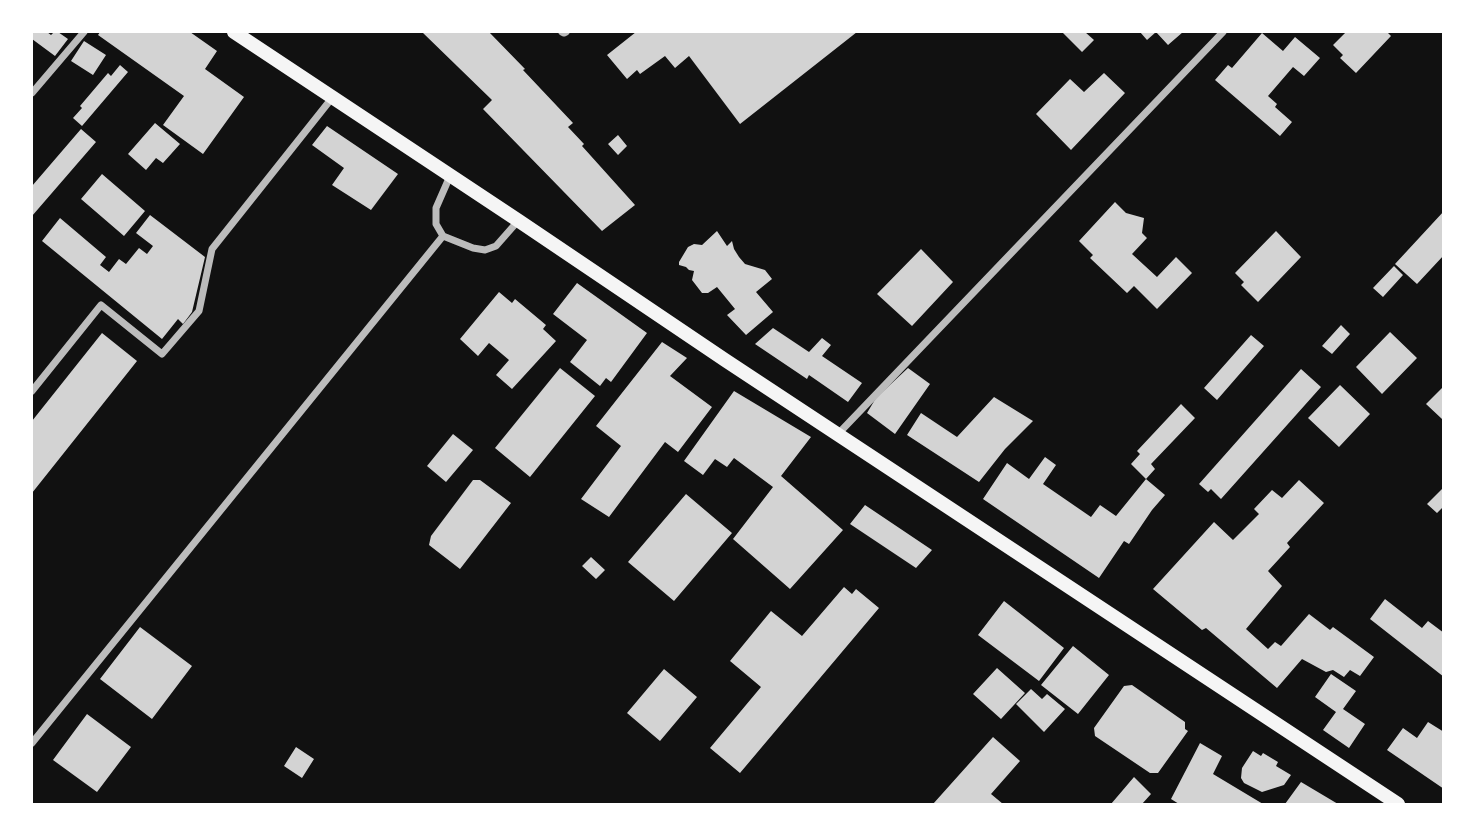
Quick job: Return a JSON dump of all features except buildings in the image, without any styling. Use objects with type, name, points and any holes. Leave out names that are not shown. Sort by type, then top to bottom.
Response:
[{"type":"main road","points":[[234,32],[1398,804]]},
{"type":"street","points":[[32,93],[84,32]]},
{"type":"street","points":[[838,434],[1223,32]]},
{"type":"street","points":[[32,391],[101,305],[162,354],[199,311],[212,249],[332,98]]},
{"type":"street","points":[[450,175],[436,208],[436,224],[443,236],[485,250],[496,246],[519,220]]},
{"type":"street","points":[[32,743],[443,236]]}]
